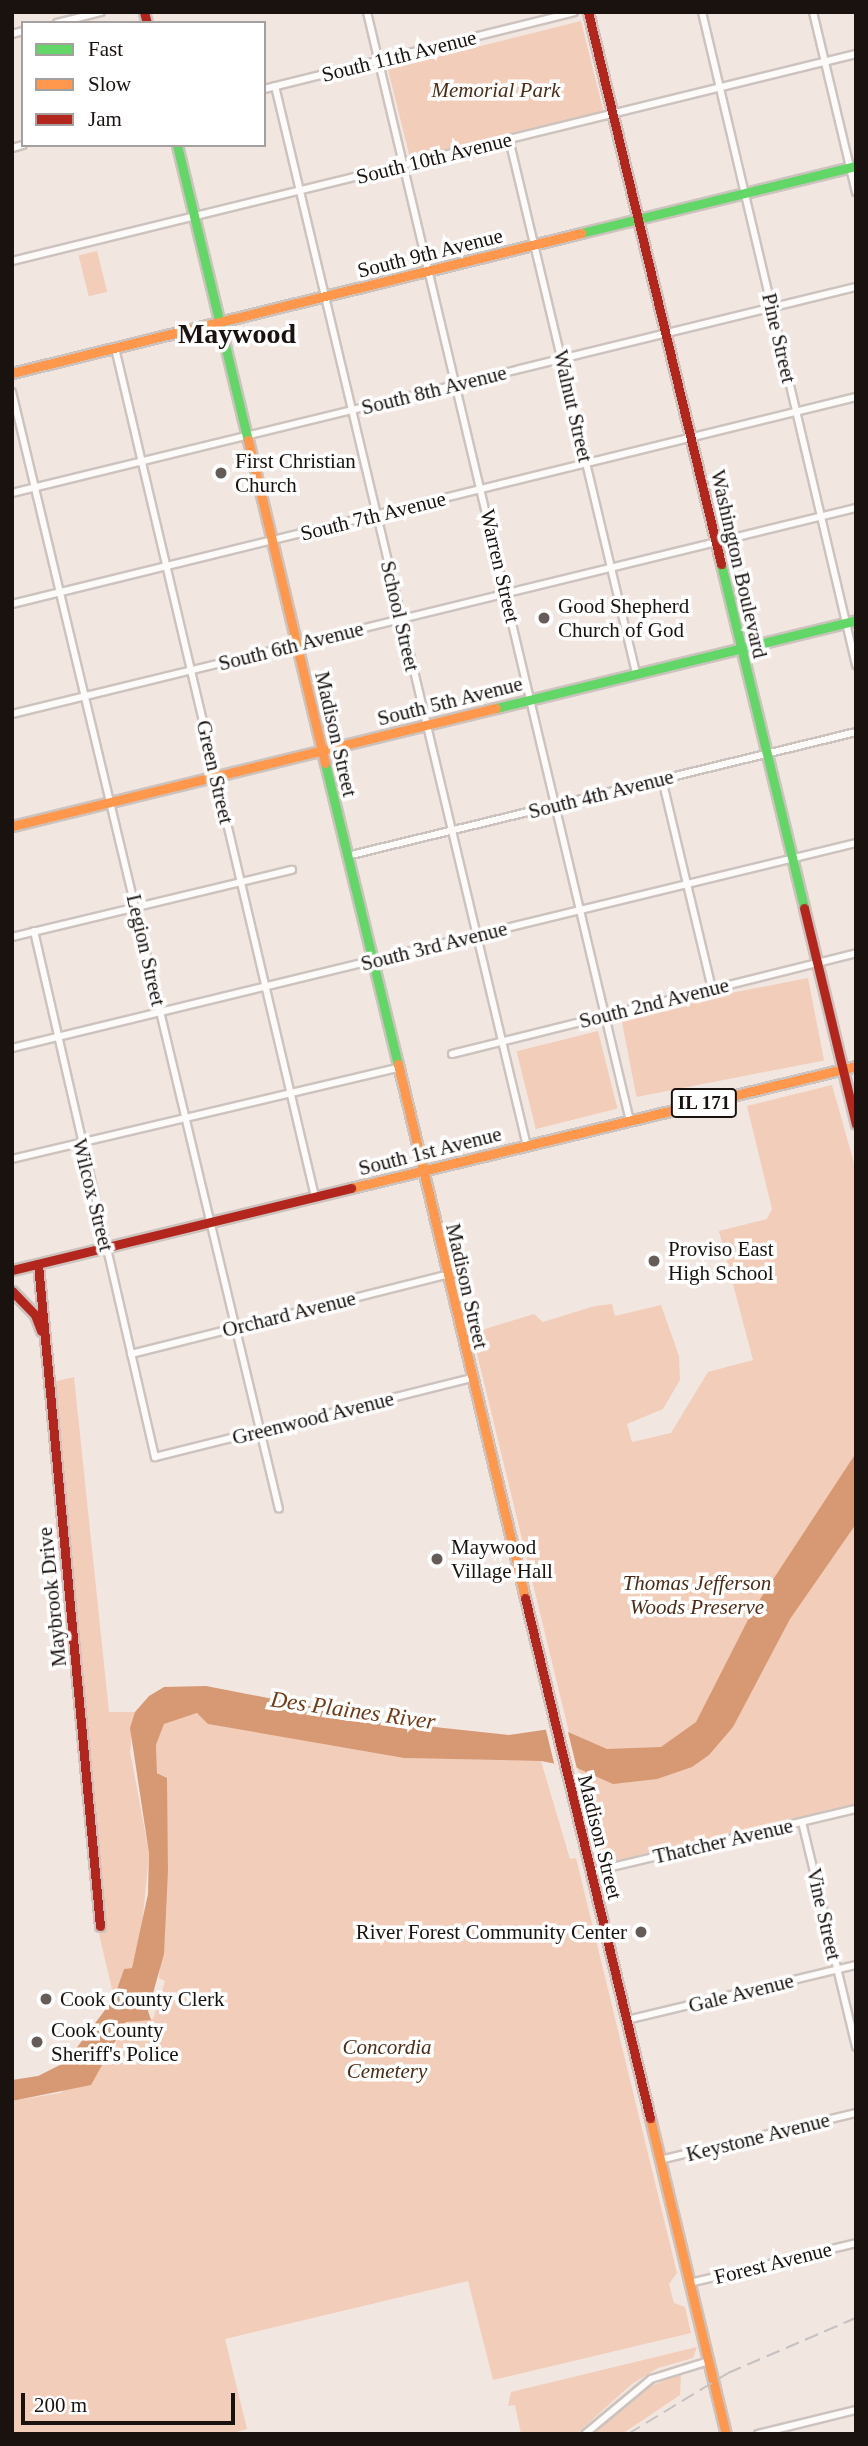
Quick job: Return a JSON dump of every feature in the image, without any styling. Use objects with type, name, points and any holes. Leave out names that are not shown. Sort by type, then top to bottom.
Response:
[{"type":"street","points":[[65,21],[101,12]]},
{"type":"street","name":"Warren Street","points":[[367,12],[630,1121]]},
{"type":"street","name":"South 11th Avenue","points":[[266,88],[574,12]]},
{"type":"street","name":"Washington Boulevard","points":[[588,12],[815,963],[856,1124]]},
{"type":"street","name":"Pine Street","points":[[702,12],[821,517],[851,621],[856,665]]},
{"type":"street","points":[[813,12],[853,167],[856,192]]},
{"type":"street","name":"South 10th Avenue","points":[[12,261],[856,54]]},
{"type":"street","name":"School Street","points":[[275,86],[527,1146]]},
{"type":"street","name":"Walnut Street","points":[[509,139],[636,674]]},
{"type":"street","name":"Madison Street","points":[[177,147],[726,2434]]},
{"type":"street","name":"South 9th Avenue","points":[[12,373],[853,167]]},
{"type":"street","name":"South 8th Avenue","points":[[12,493],[856,287]]},
{"type":"street","name":"Green Street","points":[[115,348],[314,1197]]},
{"type":"street","name":"Legion Street","points":[[12,392],[279,1509]]},
{"type":"street","name":"South 7th Avenue","points":[[12,604],[856,397]]},
{"type":"street","name":"South 6th Avenue","points":[[12,715],[856,508]]},
{"type":"street","name":"South 5th Avenue","points":[[12,826],[851,621]]},
{"type":"street","name":"South 4th Avenue","points":[[347,856],[856,732]]},
{"type":"street","points":[[662,779],[712,989]]},
{"type":"street","name":"South 3rd Avenue","points":[[12,1048],[856,843]]},
{"type":"street","points":[[12,937],[292,870]]},
{"type":"street","name":"Wilcox Street","points":[[34,931],[80,1143],[155,1457]]},
{"type":"street","name":"South 2nd Avenue","points":[[452,1054],[856,953]]},
{"type":"street","name":"South 1st Avenue","points":[[12,1270],[856,1066]]},
{"type":"street","points":[[12,1159],[397,1068]]},
{"type":"street","name":"Maybrook Drive","points":[[38,1264],[100,1926]]},
{"type":"street","name":"Orchard Avenue","points":[[131,1354],[446,1275]]},
{"type":"street","points":[[12,1290],[35,1315],[46,1348]]},
{"type":"street","name":"Greenwood Avenue","points":[[155,1457],[471,1378]]},
{"type":"street","name":"Thatcher Avenue","points":[[591,1872],[856,1809]]},
{"type":"street","name":"Vine Street","points":[[802,1822],[856,2047]]},
{"type":"street","name":"Gale Avenue","points":[[627,2021],[856,1965]]},
{"type":"street","name":"Keystone Avenue","points":[[660,2160],[856,2113]]},
{"type":"street","name":"Forest Avenue","points":[[690,2283],[856,2243]]},
{"type":"street","points":[[585,2434],[651,2379],[709,2361]]},
{"type":"street","points":[[758,2434],[856,2410]]},
{"type":"green space","name":"Memorial Park","points":[[581,21],[604,112],[411,160],[388,69]]},
{"type":"green space","points":[[97,251],[107,292],[89,296],[79,256]]},
{"type":"green space","points":[[808,978],[824,1060],[637,1097],[621,1014]]},
{"type":"green space","points":[[598,1031],[617,1109],[536,1129],[516,1051]]},
{"type":"green space","name":"Thomas Jefferson Woods Preserve","points":[[832,1085],[856,1170],[856,1804],[601,1864],[472,1333],[534,1314],[543,1322],[595,1306],[612,1304],[615,1316],[661,1305],[679,1356],[680,1380],[663,1409],[627,1424],[632,1442],[671,1433],[708,1372],[753,1360],[719,1231],[767,1219],[772,1209],[747,1106]]},
{"type":"green space","points":[[74,1377],[109,1712],[135,1712],[130,1751],[149,1853],[142,1928],[132,1968],[124,1969],[114,1998],[99,1934],[105,1923],[53,1382]]},
{"type":"green space","name":"Concordia Cemetery","points":[[197,1713],[209,1724],[404,1758],[541,1761],[570,1859],[576,1858],[677,2273],[669,2284],[674,2303],[685,2307],[691,2333],[493,2380],[468,2281],[225,2339],[247,2429],[229,2434],[12,2434],[12,2101],[60,2093],[106,2062],[127,2022],[153,2019],[165,1981],[159,1978],[168,1871],[166,1778],[157,1772],[156,1745],[164,1724]]},
{"type":"green space","points":[[697,2347],[693,2358],[658,2368],[632,2384],[576,2434],[521,2434],[515,2405],[508,2406],[511,2392]]},
{"type":"green space","points":[[681,2374],[680,2395],[622,2434],[590,2434],[646,2388]]},
{"type":"shaded area","points":[[856,1453],[856,1524],[790,1619],[733,1727],[709,1755],[692,1767],[657,1779],[613,1784],[577,1768],[541,1761],[404,1758],[208,1724],[197,1713],[164,1724],[156,1745],[157,1773],[167,1778],[168,1871],[164,1954],[148,2011],[151,2020],[126,2022],[91,2085],[12,2101],[12,2080],[38,2076],[66,2062],[114,1998],[124,1969],[132,1968],[148,1894],[149,1853],[130,1728],[135,1712],[149,1696],[164,1687],[206,1686],[397,1723],[509,1735],[550,1729],[568,1732],[607,1749],[661,1747],[696,1722],[753,1610]]},
{"type":"pier","points":[[545,1726],[567,1728],[578,1773],[555,1767]]},
{"type":"railway","points":[[628,2434],[728,2373],[856,2318]]},
{"type":"traffic: fast","points":[[177,147],[248,440]]},
{"type":"traffic: fast","points":[[581,233],[856,166]]},
{"type":"traffic: fast","points":[[721,564],[804,908]]},
{"type":"traffic: fast","points":[[496,708],[856,620]]},
{"type":"traffic: fast","points":[[325,763],[398,1064]]},
{"type":"traffic: slow","points":[[12,373],[581,233]]},
{"type":"traffic: slow","points":[[248,440],[325,763]]},
{"type":"traffic: slow","points":[[12,826],[496,708]]},
{"type":"traffic: slow","points":[[398,1064],[525,1598]]},
{"type":"traffic: slow","points":[[351,1188],[856,1066]]},
{"type":"traffic: slow","points":[[650,2118],[726,2434]]},
{"type":"traffic: jam","points":[[144,12],[146,21]]},
{"type":"traffic: jam","points":[[588,12],[721,564]]},
{"type":"traffic: jam","points":[[804,908],[856,1124]]},
{"type":"traffic: jam","points":[[12,1270],[351,1188]]},
{"type":"traffic: jam","points":[[38,1264],[100,1926]]},
{"type":"traffic: jam","points":[[12,1291],[35,1315],[41,1331]]},
{"type":"traffic: jam","points":[[525,1598],[650,2118]]},
{"type":"place","name":"First Christian Church","points":[[221,473]]},
{"type":"place","name":"Good Shepherd Church of God","points":[[544,618]]},
{"type":"place","name":"Proviso East High School","points":[[654,1261]]},
{"type":"place","name":"Maywood Village Hall","points":[[437,1559]]},
{"type":"place","name":"River Forest Community Center","points":[[641,1932]]},
{"type":"place","name":"Cook County Clerk","points":[[46,1999]]},
{"type":"place","name":"Cook County Sheriff's Police","points":[[37,2042]]},
{"type":"district","name":"Maywood","points":[[237,334]]},
{"type":"water label","name":"Des Plaines River","points":[[353,1711]]}]
